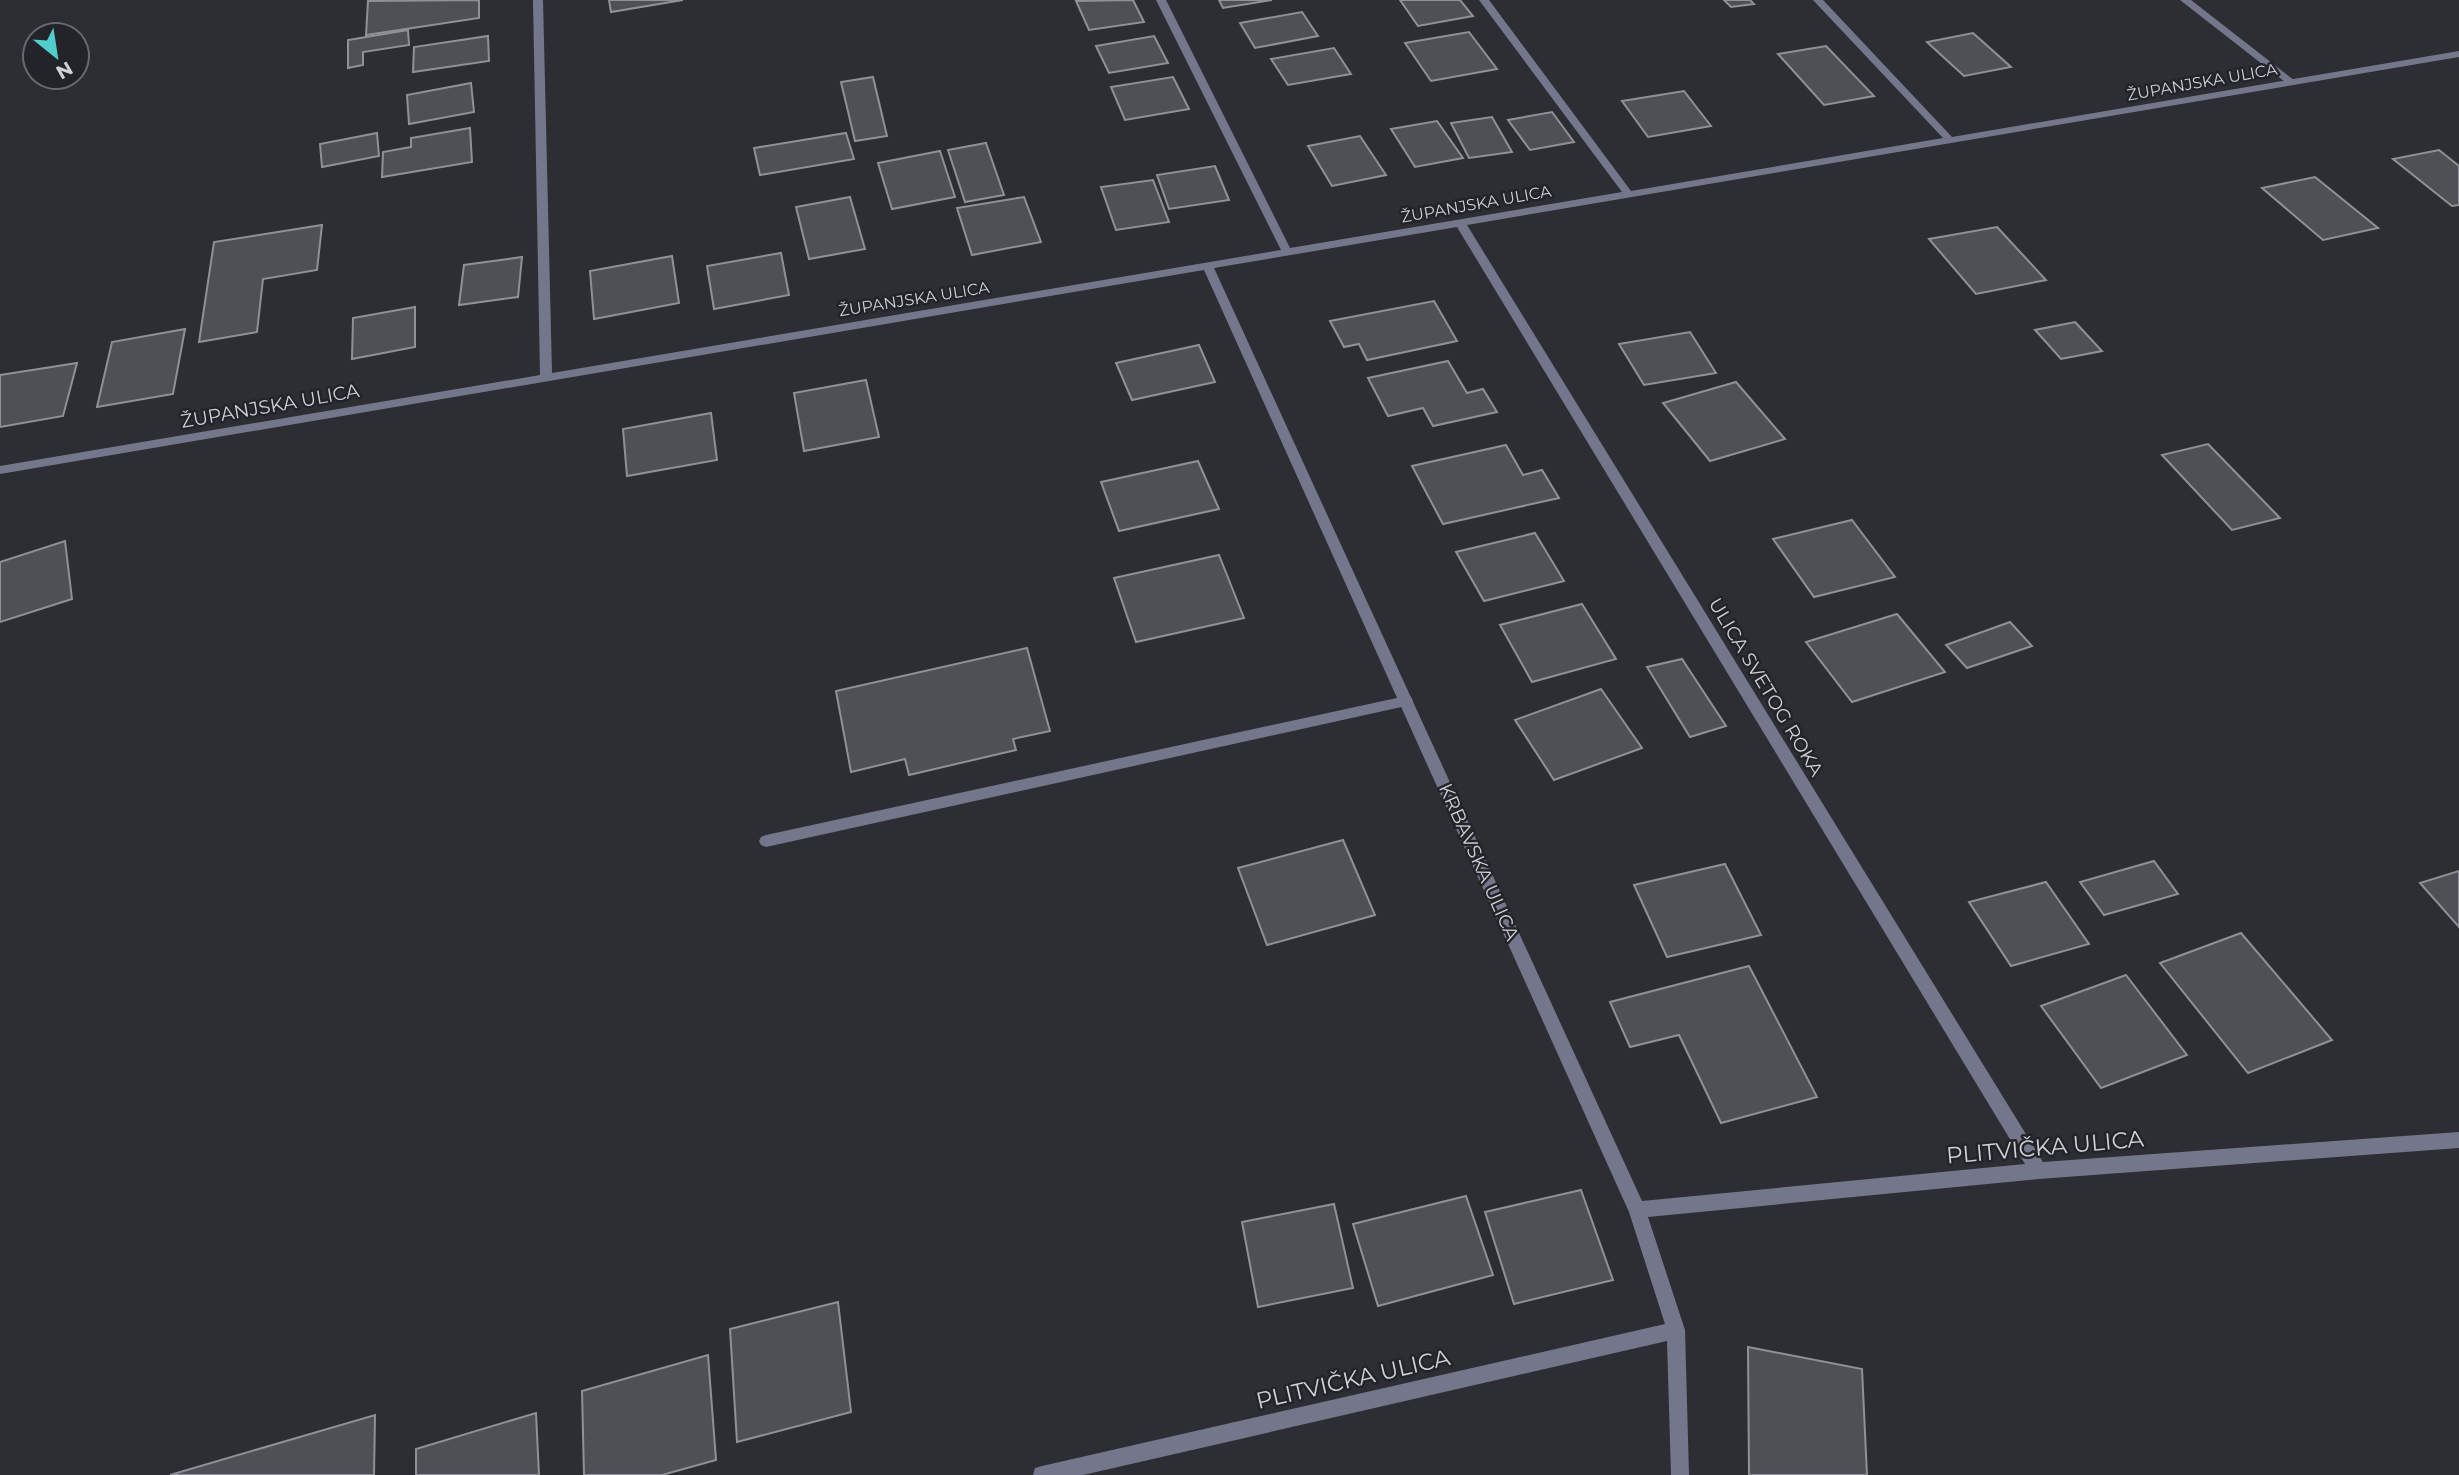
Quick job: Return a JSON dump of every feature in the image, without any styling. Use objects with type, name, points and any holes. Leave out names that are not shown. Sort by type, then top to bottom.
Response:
[{"type":"street","points":[[538,0],[546,377]]},
{"type":"street","points":[[1161,0],[1287,252]]},
{"type":"street","points":[[1483,0],[1629,194]]},
{"type":"street","points":[[1818,0],[1950,140]]},
{"type":"street","points":[[2185,0],[2292,83]]},
{"type":"street","name":"ŽUPANJSKA ULICA","points":[[0,470],[2459,54]]},
{"type":"street","name":"ULICA SVETOG ROKA","points":[[1460,223],[2039,1171]]},
{"type":"street","name":"KRBAVSKA ULICA","points":[[1208,266],[1637,1210],[1676,1330],[1680,1475]]},
{"type":"street","points":[[766,841],[1406,701]]},
{"type":"street","name":"PLITVIČKA ULICA","points":[[1637,1210],[2039,1171],[2459,1140]]},
{"type":"street","name":"PLITVIČKA ULICA","points":[[1042,1475],[1676,1330]]},
{"type":"building","points":[[479,0],[479,18],[366,35],[368,1]]},
{"type":"building","points":[[609,0],[683,0],[611,12]]},
{"type":"building","points":[[1133,0],[1144,22],[1089,30],[1076,1]]},
{"type":"building","points":[[1219,0],[1272,0],[1223,8]]},
{"type":"building","points":[[1400,0],[1460,0],[1473,16],[1418,26]]},
{"type":"building","points":[[1724,0],[1750,0],[1754,4],[1731,7]]},
{"type":"building","points":[[1302,12],[1318,36],[1255,48],[1240,23]]},
{"type":"building","points":[[408,30],[409,45],[363,52],[363,65],[348,68],[348,40]]},
{"type":"building","points":[[1469,32],[1497,69],[1431,81],[1405,43]]},
{"type":"building","points":[[1973,33],[2011,67],[1964,76],[1927,42]]},
{"type":"building","points":[[488,36],[489,61],[413,72],[414,47]]},
{"type":"building","points":[[1154,36],[1168,63],[1109,73],[1096,46]]},
{"type":"building","points":[[1826,46],[1874,96],[1824,105],[1778,54]]},
{"type":"building","points":[[1334,48],[1351,74],[1288,85],[1271,59]]},
{"type":"building","points":[[873,77],[887,136],[855,141],[841,82]]},
{"type":"building","points":[[1173,77],[1189,109],[1125,120],[1111,87]]},
{"type":"building","points":[[471,83],[474,112],[409,124],[407,95]]},
{"type":"building","points":[[1684,91],[1711,126],[1648,137],[1622,101]]},
{"type":"building","points":[[1552,112],[1574,142],[1530,150],[1508,120]]},
{"type":"building","points":[[1492,117],[1512,152],[1469,158],[1451,123]]},
{"type":"building","points":[[1437,121],[1463,158],[1415,167],[1391,129]]},
{"type":"building","points":[[470,128],[472,162],[382,177],[383,152],[411,147],[411,138]]},
{"type":"building","points":[[377,133],[379,156],[322,167],[320,144]]},
{"type":"building","points":[[846,133],[854,159],[760,175],[754,148]]},
{"type":"building","points":[[1360,136],[1386,175],[1332,186],[1308,146]]},
{"type":"building","points":[[986,143],[1004,195],[965,202],[948,150]]},
{"type":"building","points":[[2439,150],[2459,166],[2459,205],[2452,206],[2393,159]]},
{"type":"building","points":[[940,151],[955,197],[892,209],[878,163]]},
{"type":"building","points":[[1215,166],[1229,200],[1169,209],[1157,175]]},
{"type":"building","points":[[2315,177],[2378,228],[2323,240],[2262,188]]},
{"type":"building","points":[[1153,180],[1169,222],[1116,230],[1101,187]]},
{"type":"building","points":[[850,197],[865,249],[809,259],[796,207]]},
{"type":"building","points":[[1024,197],[1041,242],[972,255],[957,208]]},
{"type":"building","points":[[322,225],[317,270],[263,279],[257,332],[199,342],[214,242]]},
{"type":"building","points":[[1997,227],[2046,280],[1976,294],[1929,239]]},
{"type":"building","points":[[781,253],[789,295],[714,309],[707,266]]},
{"type":"building","points":[[672,256],[679,303],[594,319],[590,271]]},
{"type":"building","points":[[522,257],[518,297],[459,305],[464,265]]},
{"type":"building","points":[[1434,301],[1457,341],[1367,360],[1359,344],[1344,347],[1330,321]]},
{"type":"building","points":[[415,307],[415,347],[352,359],[353,318]]},
{"type":"building","points":[[2075,322],[2102,351],[2061,359],[2035,330]]},
{"type":"building","points":[[185,329],[173,394],[97,407],[112,342]]},
{"type":"building","points":[[1690,332],[1716,373],[1644,385],[1619,344]]},
{"type":"building","points":[[1199,345],[1215,382],[1132,400],[1116,363]]},
{"type":"building","points":[[1448,361],[1467,393],[1483,389],[1497,412],[1433,426],[1423,408],[1388,416],[1368,378]]},
{"type":"building","points":[[77,363],[63,416],[0,427],[0,375]]},
{"type":"building","points":[[866,380],[879,437],[804,451],[794,393]]},
{"type":"building","points":[[1736,382],[1785,439],[1710,461],[1663,403]]},
{"type":"building","points":[[711,413],[717,460],[627,476],[623,429]]},
{"type":"building","points":[[2208,444],[2280,518],[2232,530],[2162,455]]},
{"type":"building","points":[[1506,445],[1523,475],[1542,470],[1559,498],[1443,524],[1412,466]]},
{"type":"building","points":[[1198,461],[1219,509],[1119,531],[1101,482]]},
{"type":"building","points":[[1852,520],[1895,577],[1814,597],[1773,539]]},
{"type":"building","points":[[1535,533],[1564,581],[1484,601],[1456,552]]},
{"type":"building","points":[[65,541],[72,599],[0,622],[0,562]]},
{"type":"building","points":[[1219,555],[1244,618],[1136,642],[1114,578]]},
{"type":"building","points":[[1582,604],[1616,659],[1532,682],[1500,625]]},
{"type":"building","points":[[1897,614],[1945,672],[1852,702],[1806,642]]},
{"type":"building","points":[[2010,622],[2032,646],[1967,668],[1946,645]]},
{"type":"building","points":[[1027,648],[1050,731],[1013,739],[1016,750],[909,775],[905,759],[851,772],[836,691]]},
{"type":"building","points":[[1682,659],[1726,726],[1690,737],[1647,667]]},
{"type":"building","points":[[1601,689],[1642,748],[1554,780],[1515,720]]},
{"type":"building","points":[[1343,840],[1375,915],[1267,945],[1238,868]]},
{"type":"building","points":[[2154,861],[2178,894],[2104,915],[2080,882]]},
{"type":"building","points":[[1725,864],[1761,935],[1667,957],[1634,885]]},
{"type":"building","points":[[2459,871],[2459,927],[2420,883]]},
{"type":"building","points":[[2046,882],[2089,944],[2011,966],[1969,902]]},
{"type":"building","points":[[2241,933],[2332,1040],[2248,1073],[2160,963]]},
{"type":"building","points":[[1749,966],[1817,1097],[1721,1123],[1679,1035],[1630,1047],[1610,1002]]},
{"type":"building","points":[[2126,975],[2187,1055],[2101,1088],[2041,1006]]},
{"type":"building","points":[[1581,1190],[1613,1280],[1514,1304],[1485,1212]]},
{"type":"building","points":[[1466,1196],[1493,1275],[1378,1306],[1353,1224]]},
{"type":"building","points":[[1334,1204],[1353,1288],[1258,1307],[1242,1222]]},
{"type":"building","points":[[838,1302],[851,1412],[737,1442],[730,1329]]},
{"type":"building","points":[[1748,1347],[1862,1369],[1867,1475],[1749,1475]]},
{"type":"building","points":[[708,1355],[716,1460],[662,1475],[584,1475],[582,1391]]},
{"type":"building","points":[[536,1413],[539,1475],[416,1475],[416,1449]]},
{"type":"building","points":[[375,1415],[374,1475],[170,1475]]}]
